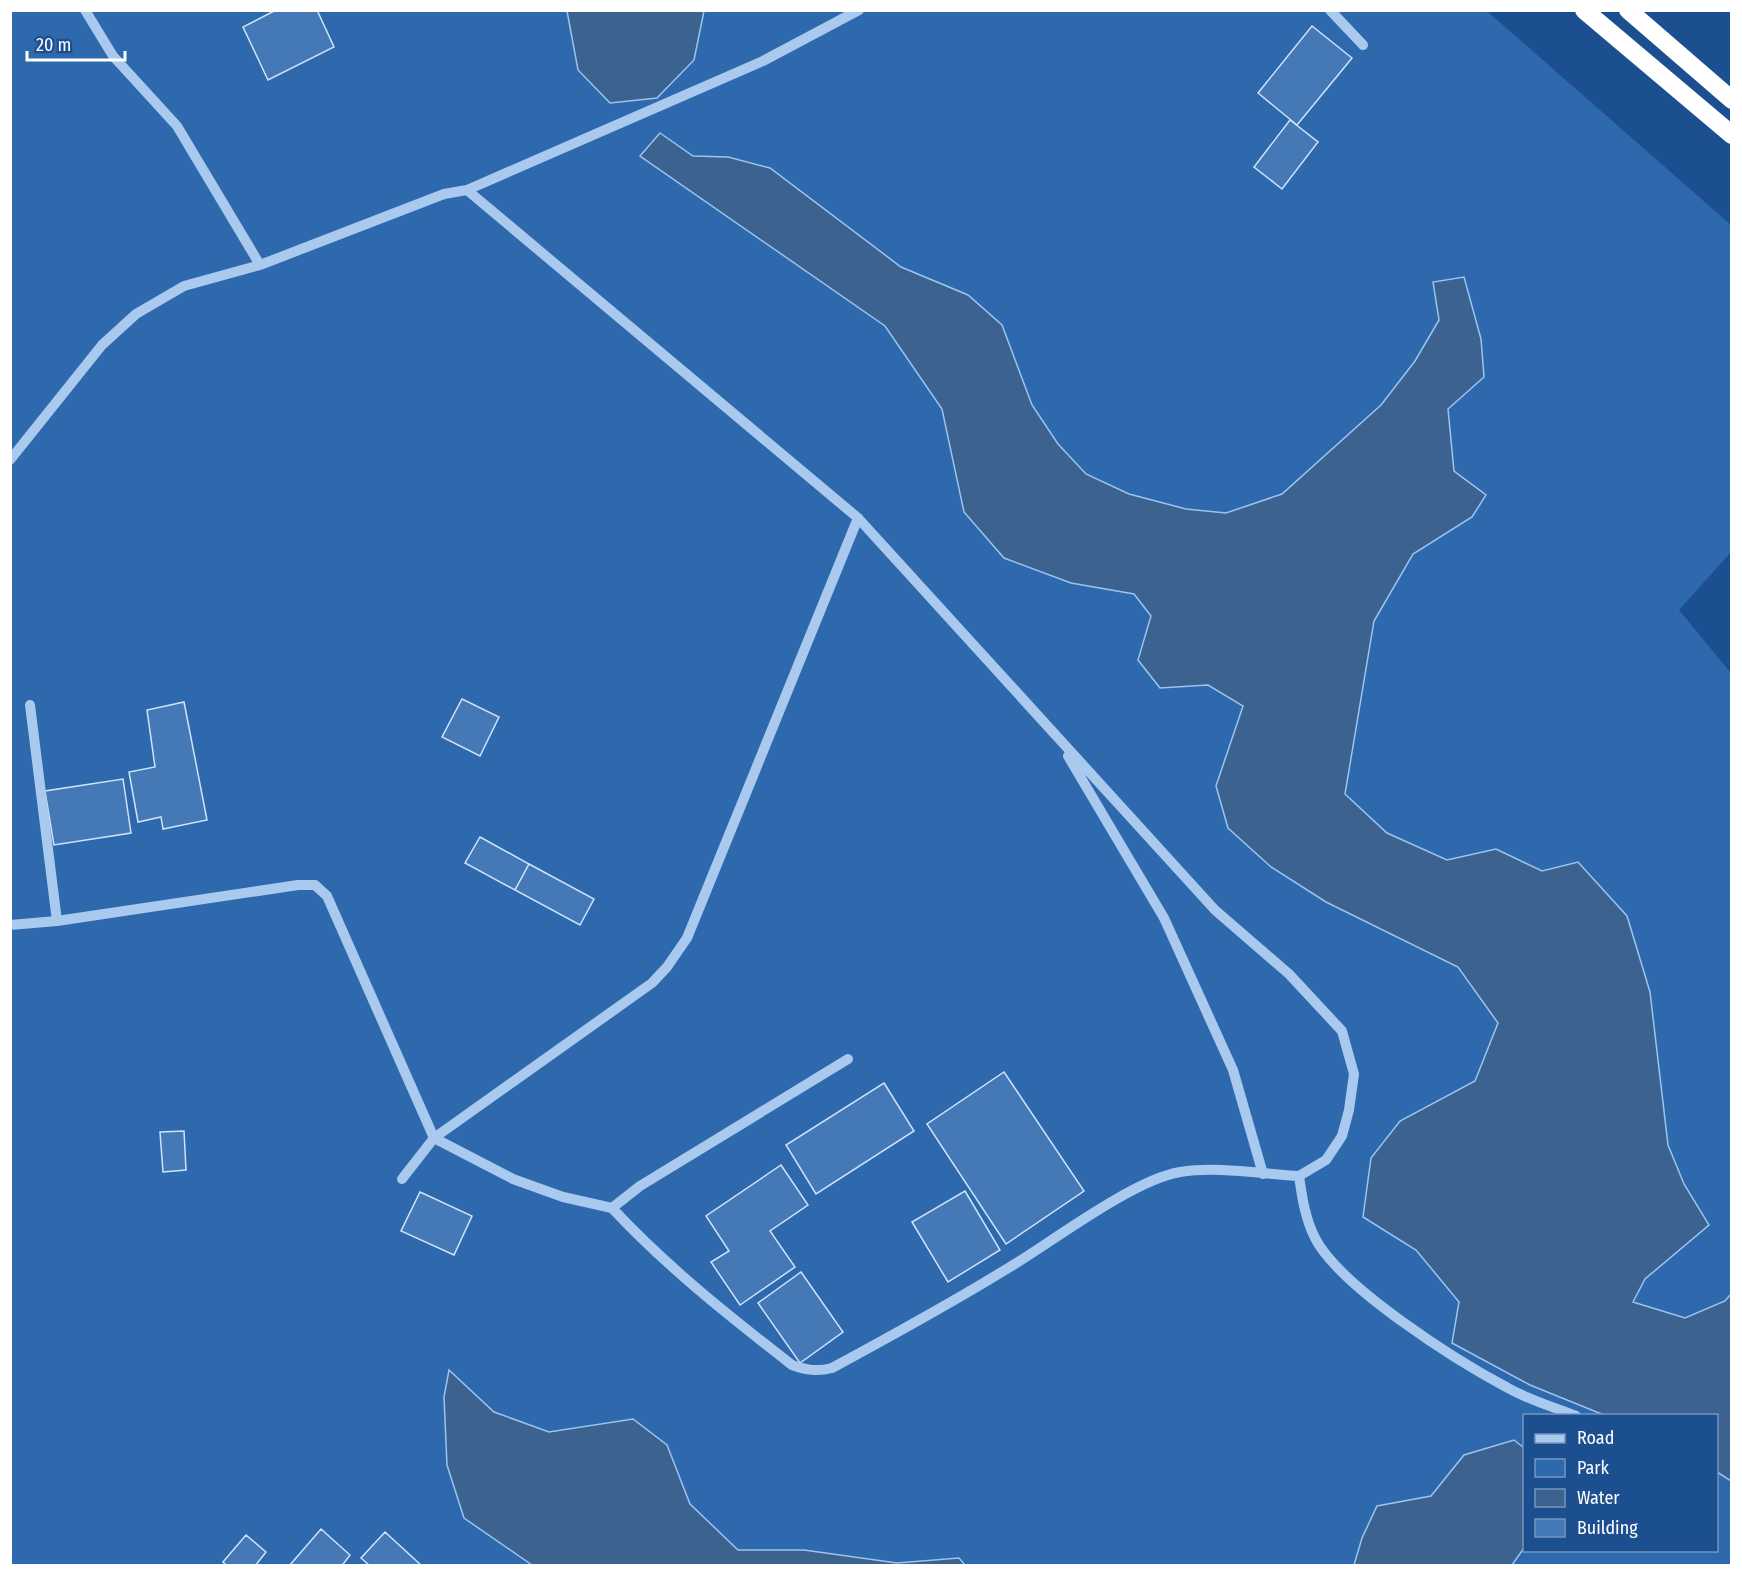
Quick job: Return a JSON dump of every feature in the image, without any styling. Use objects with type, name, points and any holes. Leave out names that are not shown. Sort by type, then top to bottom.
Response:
[{"type":"highway","points":[[1584,10],[1731,135]]},
{"type":"highway","points":[[1628,10],[1731,100]]},
{"type":"lane","points":[[85,10],[113,56],[177,126],[260,265]]},
{"type":"lane","points":[[10,460],[102,345],[135,314],[184,286],[260,265],[444,194],[467,190],[763,60],[859,10]]},
{"type":"lane","points":[[1330,10],[1363,45]]},
{"type":"lane","points":[[10,925],[57,921],[298,885],[315,885],[327,896],[434,1138],[513,1179],[563,1197],[612,1208],[670,1267],[713,1304],[792,1365],[820,1372],[832,1368],[945,1307],[1122,1197],[1155,1180],[1180,1172],[1299,1176],[1326,1160],[1342,1136],[1349,1110],[1354,1074],[1342,1031],[1289,974],[1215,910],[858,518],[467,190]]},
{"type":"lane","points":[[402,1179],[434,1138],[652,983],[667,967],[687,938],[858,518]]},
{"type":"lane","points":[[30,705],[57,921]]},
{"type":"lane","points":[[1056,735],[1164,918],[1233,1070],[1263,1174]]},
{"type":"lane","points":[[612,1208],[640,1186],[848,1059]]},
{"type":"lane","points":[[1299,1176],[1305,1215],[1315,1239],[1337,1268],[1430,1341],[1510,1389],[1571,1414]]},
{"type":"green space","points":[[11,11],[1487,11],[1731,225],[1731,552],[1679,610],[1731,673],[1731,1565],[11,1566]]},
{"type":"water","points":[[567,11],[704,11],[694,60],[657,98],[610,103],[578,70]]},
{"type":"water","points":[[660,133],[693,156],[728,157],[770,168],[901,267],[968,295],[1002,325],[1032,405],[1058,444],[1086,474],[1129,494],[1186,509],[1226,513],[1282,494],[1381,405],[1415,361],[1439,320],[1433,282],[1464,277],[1481,339],[1484,377],[1448,409],[1454,471],[1486,495],[1472,517],[1413,554],[1374,621],[1345,794],[1387,833],[1447,860],[1496,849],[1542,871],[1578,862],[1627,916],[1650,992],[1668,1145],[1684,1184],[1709,1225],[1645,1279],[1633,1302],[1685,1318],[1725,1301],[1731,1294],[1731,1481],[1718,1473],[1718,1414],[1602,1414],[1530,1385],[1452,1343],[1459,1302],[1416,1250],[1363,1217],[1371,1158],[1400,1121],[1475,1081],[1498,1023],[1458,967],[1326,902],[1271,867],[1228,828],[1216,786],[1243,706],[1208,685],[1160,688],[1138,660],[1151,616],[1134,594],[1071,583],[1004,558],[964,512],[942,409],[885,326],[640,156]]},
{"type":"water","points":[[449,1370],[494,1412],[549,1432],[633,1419],[667,1445],[690,1504],[738,1550],[804,1550],[897,1563],[959,1558],[965,1565],[532,1565],[464,1518],[447,1465],[444,1397]]},
{"type":"water","points":[[1514,1440],[1523,1447],[1523,1549],[1512,1565],[1354,1565],[1362,1538],[1377,1506],[1431,1496],[1464,1455]]},
{"type":"building","points":[[276,10],[317,10],[334,47],[268,80],[243,27]]},
{"type":"building","points":[[1312,26],[1352,58],[1297,125],[1258,93]]},
{"type":"building","points":[[1290,120],[1318,142],[1282,189],[1254,167]]},
{"type":"building","points":[[462,699],[499,717],[480,756],[442,737]]},
{"type":"building","points":[[184,702],[207,820],[163,829],[161,817],[138,822],[129,772],[155,767],[147,710]]},
{"type":"building","points":[[123,779],[131,833],[54,845],[45,791]]},
{"type":"building","points":[[480,837],[529,864],[515,890],[465,863]]},
{"type":"building","points":[[529,864],[594,899],[580,925],[515,890]]},
{"type":"building","points":[[1004,1072],[1084,1191],[1006,1244],[927,1124]]},
{"type":"building","points":[[884,1083],[914,1131],[816,1194],[786,1145]]},
{"type":"building","points":[[184,1131],[186,1170],[163,1172],[160,1132]]},
{"type":"building","points":[[781,1165],[808,1205],[770,1231],[795,1267],[740,1305],[711,1262],[729,1251],[706,1216]]},
{"type":"building","points":[[965,1191],[1000,1250],[948,1282],[912,1222]]},
{"type":"building","points":[[420,1192],[472,1216],[454,1255],[401,1231]]},
{"type":"building","points":[[801,1272],[843,1332],[800,1363],[758,1303]]},
{"type":"building","points":[[321,1529],[350,1555],[344,1563],[341,1566],[289,1566]]},
{"type":"building","points":[[385,1532],[422,1566],[370,1566],[361,1558]]},
{"type":"building","points":[[246,1535],[266,1552],[255,1566],[227,1566],[223,1562]]}]
